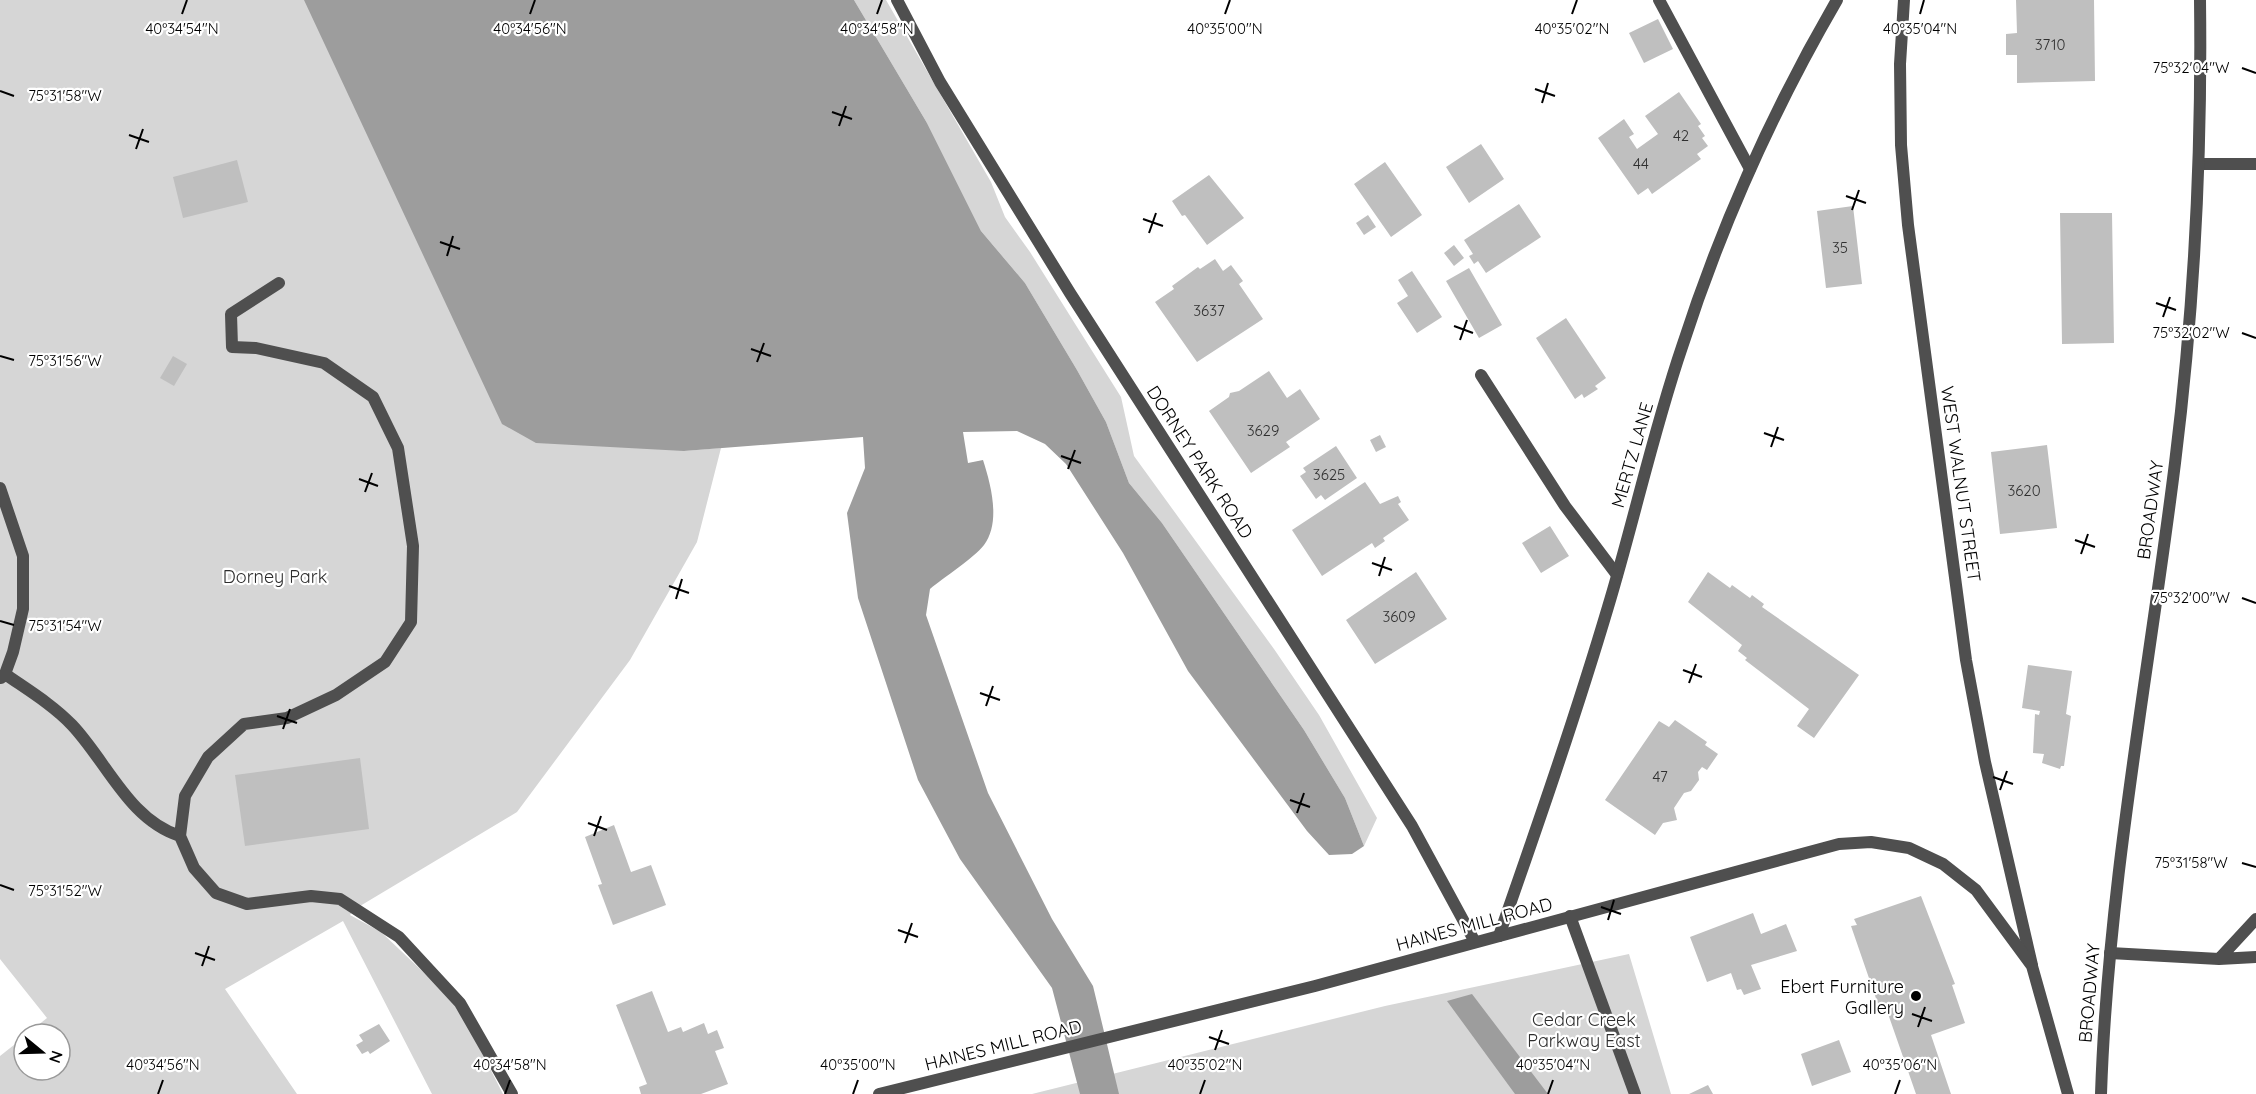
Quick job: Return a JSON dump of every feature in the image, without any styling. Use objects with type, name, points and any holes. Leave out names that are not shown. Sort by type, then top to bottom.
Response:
[{"type":"street","name":"DORNEY PARK ROAD","points":[[897,0],[940,82],[1070,293],[1412,826],[1475,942]]},
{"type":"street","points":[[1659,0],[1750,168]]},
{"type":"street","name":"MERTZ LANE","points":[[1499,936],[1556,773],[1617,575],[1681,350],[1712,258],[1750,168],[1837,0]]},
{"type":"street","name":"WEST WALNUT STREET","points":[[1904,0],[1900,64],[1901,145],[1908,225],[1966,660],[1997,819],[2032,966],[2068,1094]]},
{"type":"street","name":"BROADWAY","points":[[2101,1094],[2103,1018],[2110,954],[2185,377],[2199,164],[2200,0]]},
{"type":"street","points":[[2199,164],[2256,164]]},
{"type":"street","points":[[279,283],[231,314],[232,347],[256,348],[324,363],[373,397],[398,448],[413,546],[411,622],[386,662],[336,695],[286,718],[244,724],[208,757],[185,796],[180,836],[194,868],[216,893],[247,904],[311,896],[340,900],[399,937],[460,1003],[512,1094]]},
{"type":"street","points":[[1481,375],[1565,506],[1617,575]]},
{"type":"street","points":[[0,488],[23,556],[23,609],[3,676],[71,724],[123,793],[160,830],[180,836]]},
{"type":"street","name":"HAINES MILL ROAD","points":[[879,1094],[1131,1032],[1839,844],[1871,842],[1909,848],[1943,864],[1976,890],[2032,966]]},
{"type":"street","points":[[1570,916],[1635,1094]]},
{"type":"street","points":[[2219,958],[2256,919]]},
{"type":"street","points":[[2110,954],[2256,957]]},
{"type":"green space","name":"Dorney Park","points":[[0,0],[601,0],[684,451],[721,448],[697,542],[630,660],[517,812],[355,909],[350,915],[381,932],[457,1004],[503,1094],[432,1094],[343,921],[225,989],[297,1094],[0,1094],[0,1056],[12,1046],[12,1082],[72,1082],[72,1022],[42,1022],[47,1018],[0,959]]},
{"type":"green space","points":[[854,0],[886,0],[991,182],[1005,217],[1030,252],[1121,397],[1134,456],[1319,715],[1377,818],[1364,846],[1345,798],[1304,730],[1162,523],[1129,483],[1106,422],[1077,370],[1025,283],[981,231],[927,123]]},
{"type":"green space","name":"Cedar Creek Parkway East","points":[[1629,954],[1671,1094],[1032,1094],[1385,1006]]},
{"type":"shaded area","points":[[304,0],[854,0],[927,123],[981,231],[1025,283],[1077,370],[1106,422],[1129,483],[1162,523],[1304,730],[1345,798],[1364,846],[1352,854],[1329,855],[1307,831],[1188,671],[1123,553],[1066,464],[1045,444],[1017,431],[963,432],[968,463],[983,460],[993,503],[992,526],[984,545],[966,562],[930,589],[926,615],[988,793],[1052,919],[1093,986],[1119,1094],[1080,1094],[1052,988],[960,859],[918,780],[858,598],[847,513],[865,468],[863,437],[684,451],[536,443],[502,424]]},
{"type":"shaded area","points":[[1472,994],[1548,1094],[1515,1094],[1447,1001]]},
{"type":"building","points":[[2016,0],[2094,0],[2095,81],[2017,83],[2017,55],[2006,55],[2006,34],[2017,33]]},
{"type":"building","points":[[1658,19],[1673,49],[1644,63],[1629,33]]},
{"type":"building","points":[[1679,92],[1701,124],[1698,126],[1708,146],[1697,154],[1701,159],[1652,194],[1648,188],[1638,195],[1598,138],[1624,119],[1634,134],[1629,137],[1637,149],[1658,134],[1645,116]]},
{"type":"building","points":[[1481,144],[1504,179],[1469,203],[1446,167]]},
{"type":"building","points":[[237,160],[248,202],[183,218],[173,177]]},
{"type":"building","points":[[1385,162],[1422,215],[1391,237],[1354,184]]},
{"type":"building","points":[[1209,175],[1244,218],[1207,245],[1172,201]]},
{"type":"building","points":[[1519,204],[1541,237],[1486,273],[1478,261],[1474,264],[1469,256],[1473,254],[1464,240]]},
{"type":"building","points":[[1853,206],[1862,284],[1826,288],[1817,211]]},
{"type":"building","points":[[2060,213],[2112,213],[2114,343],[2062,344]]},
{"type":"building","points":[[1368,215],[1376,227],[1364,235],[1356,223]]},
{"type":"building","points":[[1454,245],[1464,258],[1454,266],[1444,253]]},
{"type":"building","points":[[1215,259],[1223,271],[1231,265],[1243,281],[1239,284],[1263,319],[1197,362],[1155,302],[1174,289],[1172,286],[1198,267],[1200,269]]},
{"type":"building","points":[[1469,268],[1502,325],[1479,338],[1446,281]]},
{"type":"building","points":[[1412,271],[1442,317],[1417,333],[1397,303],[1408,296],[1398,280]]},
{"type":"building","points":[[1566,318],[1606,378],[1595,386],[1598,389],[1584,398],[1582,394],[1575,399],[1536,338]]},
{"type":"building","points":[[173,356],[187,364],[174,386],[160,378]]},
{"type":"building","points":[[1269,371],[1287,398],[1300,389],[1320,419],[1286,442],[1290,447],[1251,473],[1209,411],[1229,397],[1230,393],[1239,391]]},
{"type":"building","points":[[1380,435],[1386,447],[1376,452],[1370,440]]},
{"type":"building","points":[[2047,445],[2057,528],[2000,534],[1991,452]]},
{"type":"building","points":[[1336,446],[1357,478],[1325,500],[1321,495],[1316,499],[1300,476],[1306,472],[1303,468]]},
{"type":"building","points":[[1365,482],[1380,504],[1398,496],[1401,502],[1398,504],[1409,520],[1383,538],[1385,541],[1375,548],[1372,543],[1322,576],[1292,530]]},
{"type":"building","points":[[1550,526],[1569,556],[1541,573],[1522,543]]},
{"type":"building","points":[[1416,572],[1447,619],[1375,664],[1346,620]]},
{"type":"building","points":[[1708,572],[1730,588],[1732,585],[1750,598],[1752,595],[1764,604],[1762,607],[1859,675],[1814,738],[1797,726],[1809,709],[1745,660],[1747,658],[1738,651],[1742,645],[1688,602]]},
{"type":"building","points":[[2028,665],[2072,671],[2066,714],[2071,716],[2064,766],[2060,769],[2042,763],[2044,754],[2033,753],[2035,714],[2039,715],[2040,711],[2022,708]]},
{"type":"building","points":[[1675,720],[1707,742],[1705,745],[1718,754],[1707,770],[1702,767],[1698,772],[1699,780],[1691,791],[1684,793],[1674,808],[1677,820],[1663,823],[1655,835],[1605,800],[1659,721],[1669,727]]},
{"type":"building","points":[[360,758],[369,829],[245,846],[235,775]]},
{"type":"building","points":[[614,825],[631,872],[651,865],[666,905],[613,925],[598,885],[602,884],[585,837]]},
{"type":"building","name":"Ebert Furniture Gallery","points":[[1921,896],[1955,984],[1952,985],[1965,1023],[1931,1035],[1951,1094],[1916,1094],[1886,1008],[1880,1010],[1851,926],[1857,925],[1854,919]]},
{"type":"building","points":[[1753,913],[1761,934],[1786,924],[1797,951],[1751,965],[1761,989],[1744,995],[1741,989],[1737,990],[1731,973],[1707,982],[1690,937]]},
{"type":"building","points":[[652,991],[668,1032],[681,1027],[683,1032],[704,1023],[708,1034],[717,1030],[724,1048],[715,1051],[728,1084],[701,1094],[641,1094],[639,1087],[647,1084],[616,1005]]},
{"type":"building","points":[[379,1024],[390,1041],[370,1054],[368,1051],[362,1054],[356,1045],[363,1041],[359,1035]]},
{"type":"building","points":[[1839,1040],[1851,1072],[1812,1086],[1801,1054]]},
{"type":"building","points":[[1708,1085],[1713,1094],[1689,1094]]},
{"type":"place","name":"Ebert Furniture Gallery","points":[[1916,996]]}]
